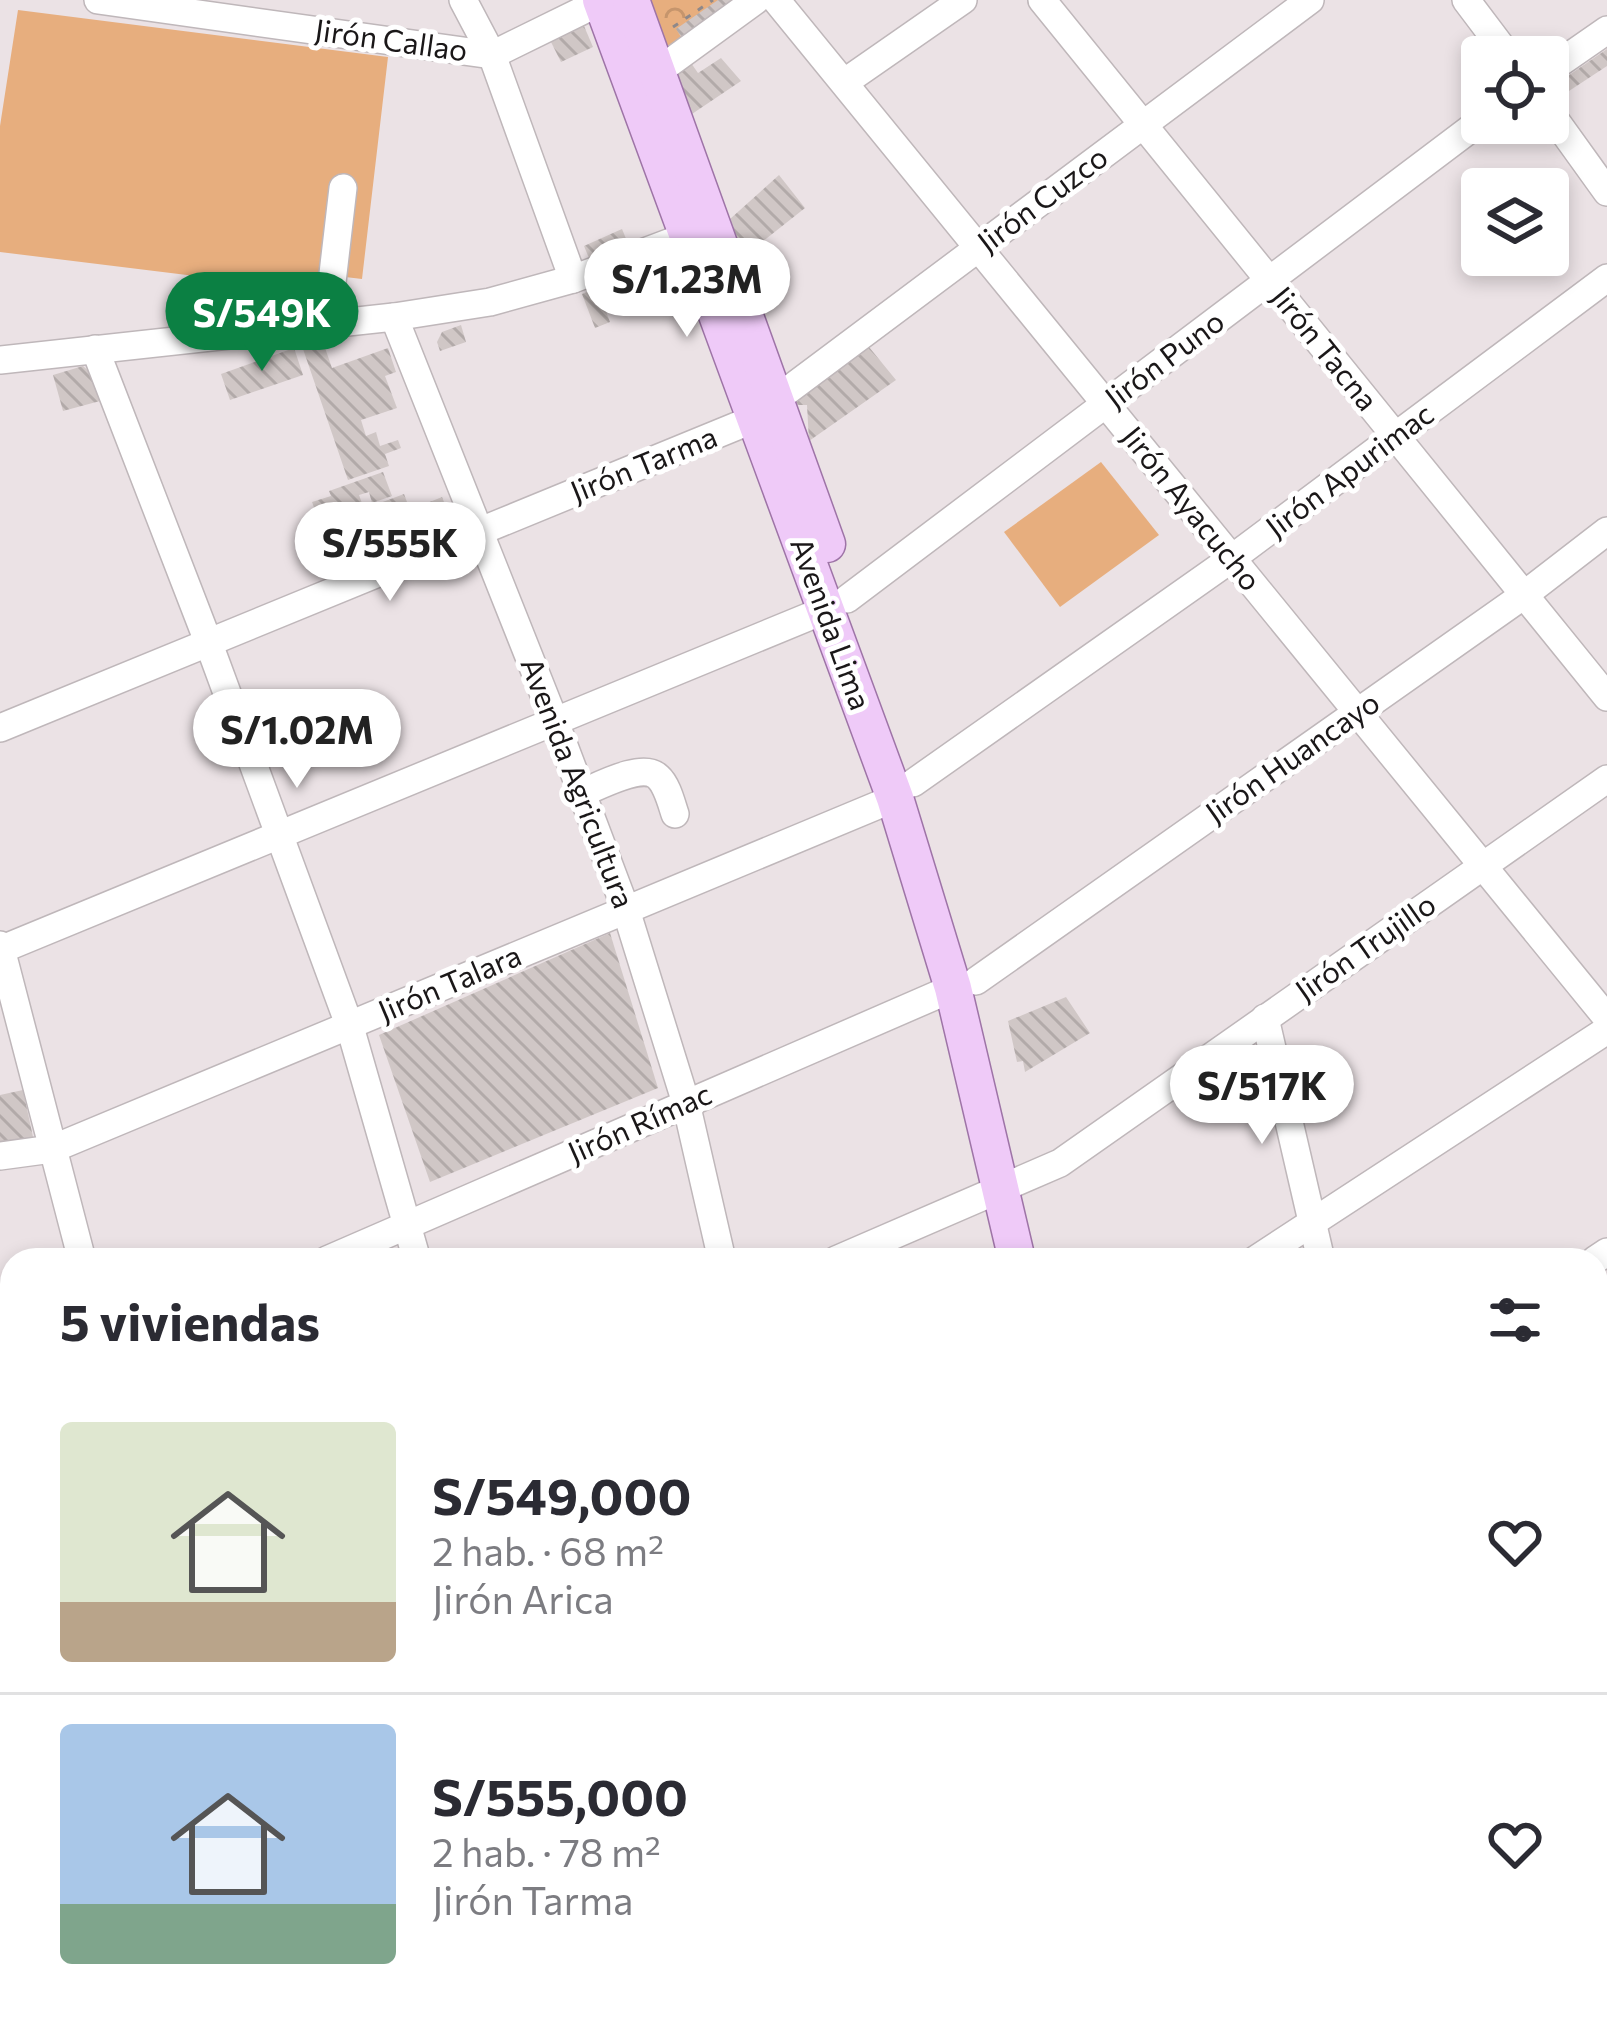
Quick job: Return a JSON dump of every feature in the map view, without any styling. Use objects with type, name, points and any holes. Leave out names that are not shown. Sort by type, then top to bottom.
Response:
[{"type":"main road","name":"Avenida Lima","points":[[631,0],[657,72],[700,231]]},
{"type":"main road","name":"Avenida Lima","points":[[602,1],[700,231],[904,790],[965,984],[1012,1184],[1037,1248]]},
{"type":"main road","name":"Avenida Lima","points":[[1012,1184],[1016,1248]]},
{"type":"street","name":"Jirón Callao","points":[[98,0],[169,5],[492,55],[602,1]]},
{"type":"street","points":[[463,0],[492,55],[573,279]]},
{"type":"street","points":[[657,72],[756,0]]},
{"type":"street","name":"Jirón Ayacucho","points":[[776,0],[1607,1018]]},
{"type":"street","points":[[845,82],[963,0]]},
{"type":"street","name":"Jirón Tacna","points":[[1042,0],[1607,697]]},
{"type":"street","name":"Jirón Cuzco","points":[[765,410],[1310,0]]},
{"type":"street","points":[[1466,0],[1493,36]]},
{"type":"street","points":[[1490,0],[1511,36]]},
{"type":"street","points":[[1569,56],[1607,30]]},
{"type":"street","name":"Jirón Puno","points":[[0,948],[836,604],[1461,136]]},
{"type":"street","points":[[1569,139],[1607,191]]},
{"type":"street","points":[[327,325],[344,188]]},
{"type":"street","points":[[0,360],[327,325],[490,302],[573,279],[700,231]]},
{"type":"street","name":"Jirón Apurimac","points":[[904,790],[1231,559],[1607,278]]},
{"type":"street","name":"Avenida Agricultura","points":[[394,317],[626,910],[686,1103],[719,1248]]},
{"type":"street","points":[[95,349],[350,1027],[414,1248]]},
{"type":"street","name":"Jirón Tarma","points":[[0,728],[479,533],[765,410]]},
{"type":"street","name":"Jirón Huancayo","points":[[965,984],[1357,713],[1607,531]]},
{"type":"street","points":[[582,793],[640,771],[652,772],[661,779],[675,814]]},
{"type":"street","name":"Jirón Trujillo","points":[[864,1248],[1060,1162],[1607,779]]},
{"type":"street","name":"Jirón Talara","points":[[0,1156],[52,1149],[904,790]]},
{"type":"street","points":[[0,948],[79,1248]]},
{"type":"street","name":"Jirón Rímac","points":[[355,1248],[965,984]]},
{"type":"street","points":[[1265,1018],[1318,1248]]},
{"type":"street","points":[[1274,1248],[1607,1030]]},
{"type":"path","points":[[700,0],[705,6]]},
{"type":"path","points":[[662,34],[713,0]]},
{"type":"green space","points":[[645,0],[744,0],[672,50],[666,48]]},
{"type":"green space","points":[[18,10],[388,57],[362,279],[312,273],[310,290],[0,252],[0,126]]},
{"type":"green space","points":[[1101,462],[1159,535],[1060,607],[1004,532]]},
{"type":"building","points":[[718,0],[740,0],[683,40],[676,29]]},
{"type":"building","points":[[584,26],[593,47],[561,62],[551,42]]},
{"type":"building","points":[[1607,49],[1607,66],[1569,91],[1569,75]]},
{"type":"building","points":[[721,58],[741,81],[689,116],[674,75],[691,63],[698,73]]},
{"type":"building","points":[[779,175],[805,208],[733,265],[720,228]]},
{"type":"building","points":[[622,229],[627,241],[589,258],[584,246]]},
{"type":"building","points":[[597,288],[610,322],[595,328],[582,294]]},
{"type":"building","points":[[461,325],[466,342],[440,351],[437,342],[442,332]]},
{"type":"building","points":[[323,342],[332,368],[388,348],[396,372],[385,376],[397,408],[361,420],[366,436],[376,432],[380,446],[398,440],[401,448],[385,454],[389,466],[348,480],[303,349]]},
{"type":"building","points":[[869,347],[896,380],[809,441],[807,405],[796,401]]},
{"type":"building","points":[[294,348],[303,375],[230,400],[221,374]]},
{"type":"building","points":[[83,366],[92,374],[100,401],[63,411],[53,375]]},
{"type":"building","points":[[383,472],[392,496],[372,503],[369,492],[359,495],[364,509],[404,494],[410,510],[442,497],[450,517],[360,553],[345,515],[320,524],[312,502],[331,496],[329,491]],"holes":[[[383,510],[387,521],[372,527],[368,516]]]},
{"type":"building","points":[[610,933],[658,1088],[430,1182],[379,1035]]},
{"type":"building","points":[[1066,997],[1090,1033],[1025,1072],[1023,1061],[1017,1062],[1008,1021]]},
{"type":"building","points":[[23,1090],[33,1137],[30,1147],[0,1153],[0,1095]]}]
